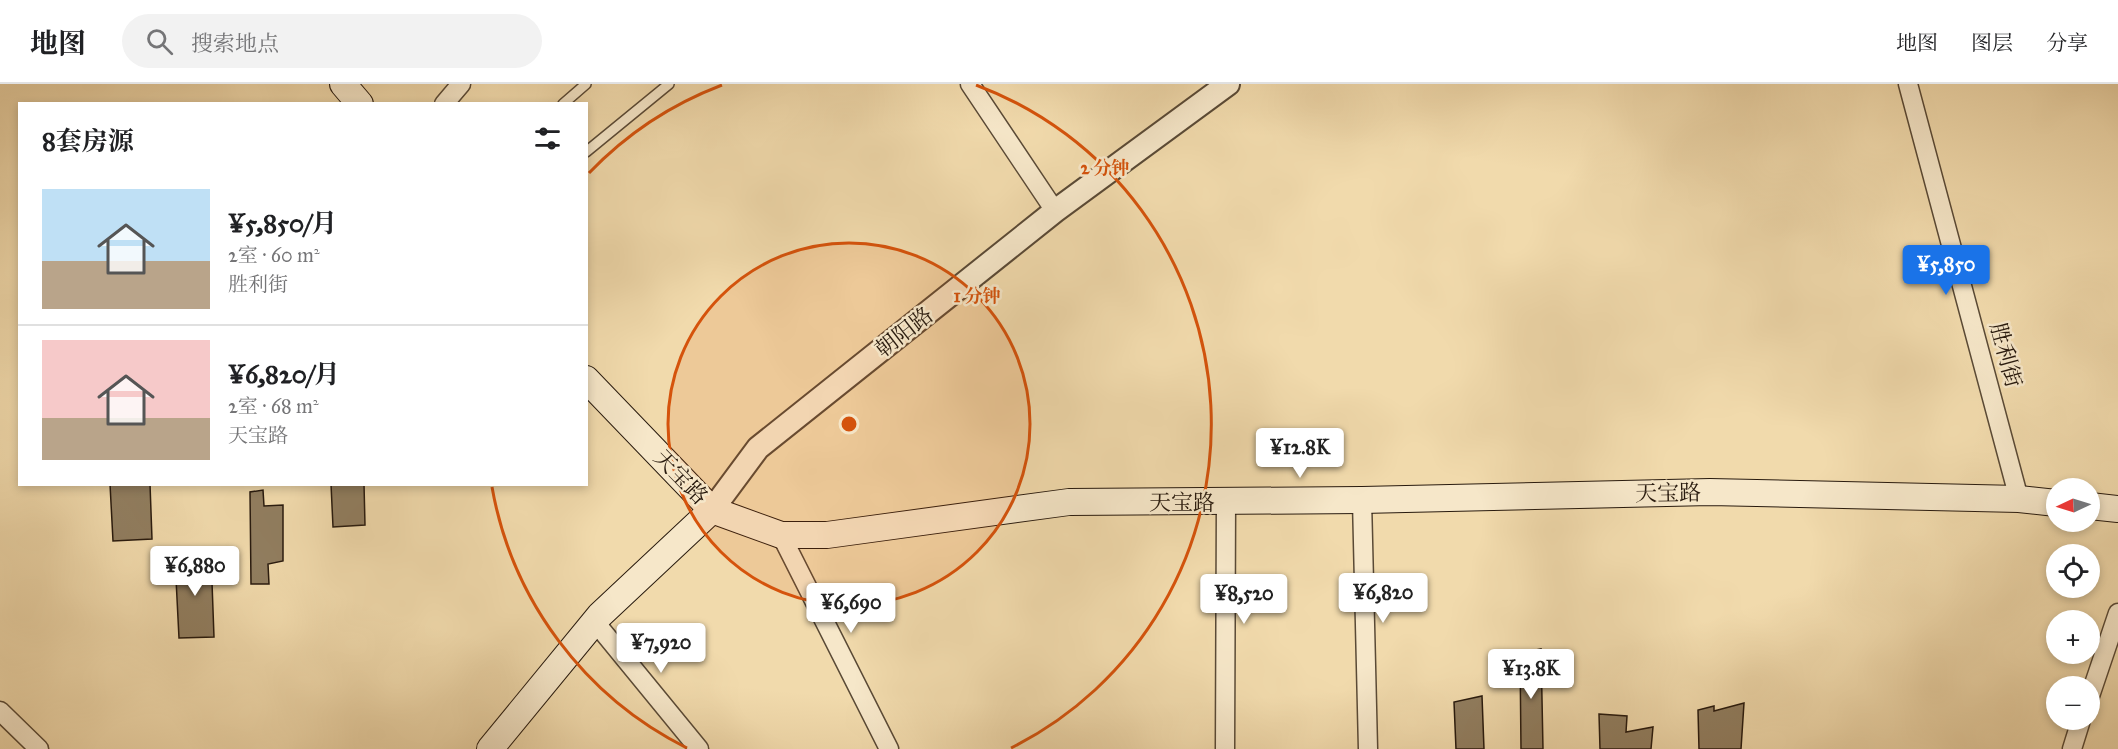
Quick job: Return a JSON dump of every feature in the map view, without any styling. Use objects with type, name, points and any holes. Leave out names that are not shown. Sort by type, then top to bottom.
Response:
[{"type":"main road","points":[[343,84],[358,102]]},
{"type":"main road","name":"天宝路","points":[[588,381],[712,510],[781,536],[827,535],[1069,502],[1362,501],[1710,492],[2019,499],[2046,502]]},
{"type":"main road","points":[[2100,507],[2118,509]]},
{"type":"main road","points":[[490,749],[595,622],[712,510]]},
{"type":"street","points":[[446,102],[461,84]]},
{"type":"street","points":[[970,84],[1055,211]]},
{"type":"street","name":"朝阳路","points":[[712,510],[758,448],[1055,211],[1228,84]]},
{"type":"street","name":"胜利街","points":[[1908,84],[2019,499]]},
{"type":"street","points":[[1225,749],[1226,501]]},
{"type":"street","points":[[1362,501],[1368,749]]},
{"type":"street","points":[[781,536],[889,749]]},
{"type":"street","points":[[2097,676],[2118,613]]},
{"type":"street","points":[[595,622],[699,749]]},
{"type":"street","points":[[0,711],[39,749]]},
{"type":"street","points":[[2072,749],[2078,730]]},
{"type":"lane","points":[[564,102],[586,84]]},
{"type":"lane","points":[[588,150],[669,84]]},
{"type":"building","points":[[110,486],[150,486],[152,539],[113,541]]},
{"type":"building","points":[[331,486],[364,486],[365,525],[333,527]]},
{"type":"building","points":[[263,490],[264,506],[283,505],[283,561],[268,564],[269,584],[251,584],[250,492]]},
{"type":"building","points":[[211,555],[214,637],[179,638],[175,559]]},
{"type":"building","points":[[1541,649],[1543,749],[1521,749],[1520,653]]},
{"type":"building","points":[[1482,696],[1484,749],[1456,749],[1454,702]]},
{"type":"building","points":[[1744,703],[1741,749],[1699,749],[1698,710],[1714,706],[1714,711]]},
{"type":"building","points":[[1599,714],[1627,716],[1626,732],[1653,727],[1651,749],[1600,749]]}]
